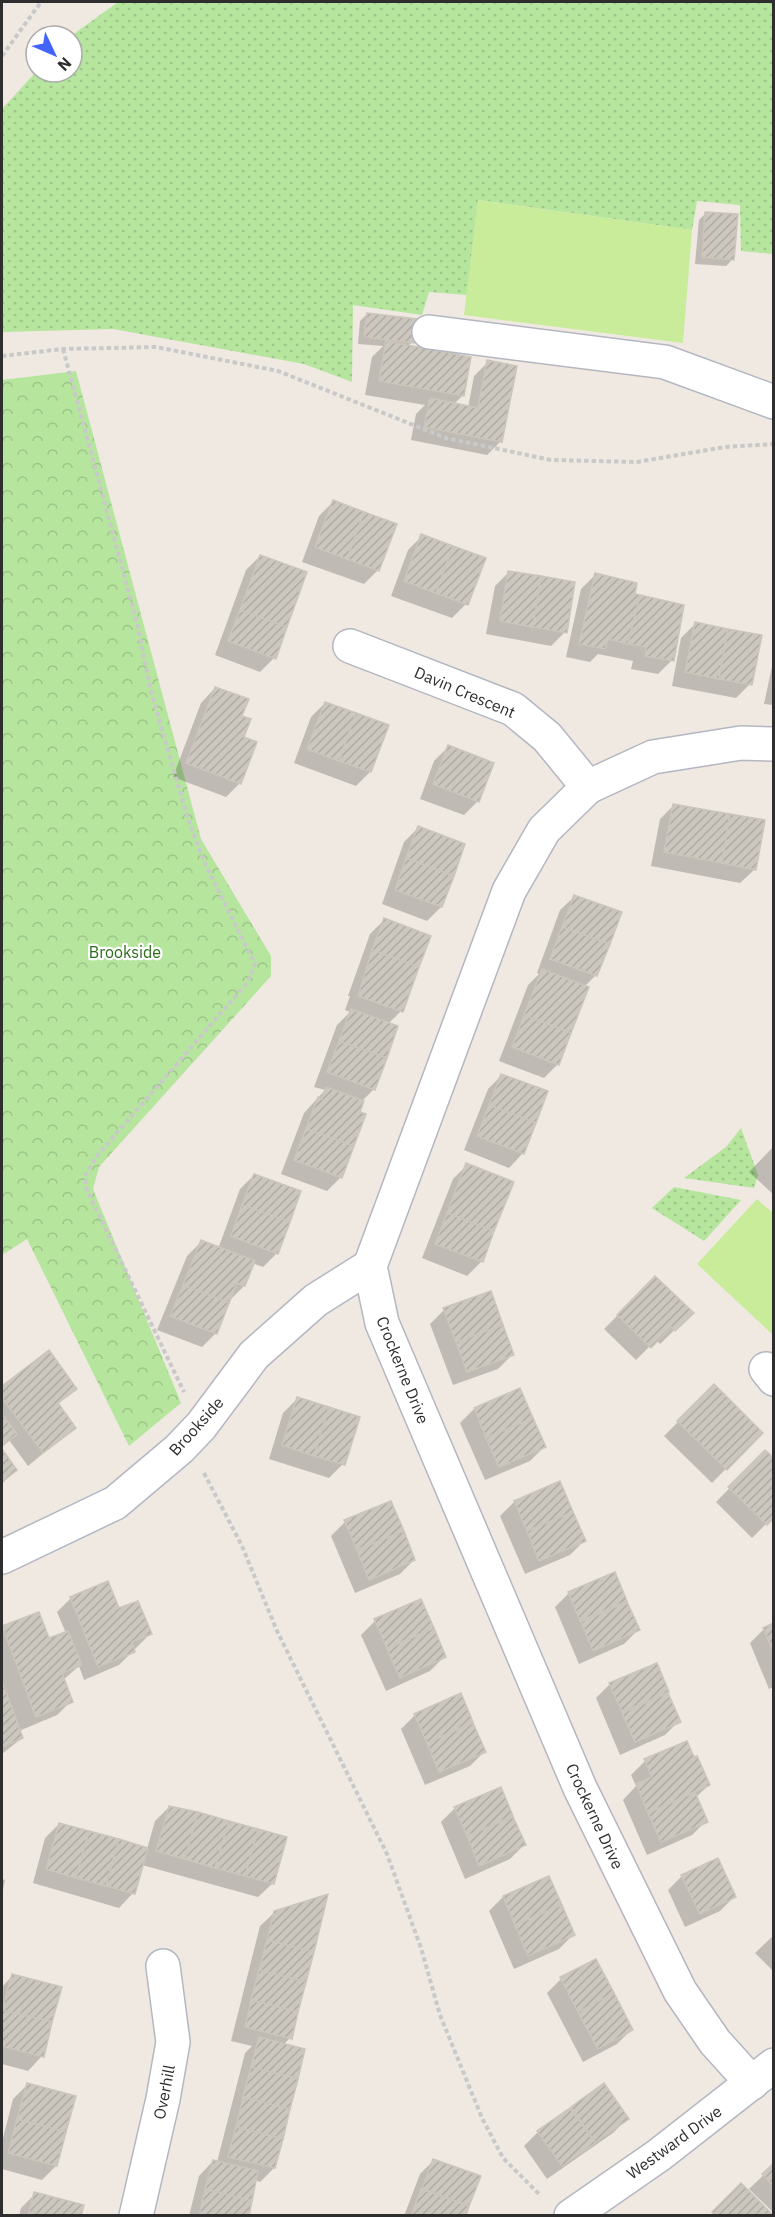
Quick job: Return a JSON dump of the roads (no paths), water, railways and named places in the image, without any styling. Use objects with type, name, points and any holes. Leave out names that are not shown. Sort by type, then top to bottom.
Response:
[{"type":"street","points":[[429,332],[665,362],[774,402]]},
{"type":"street","name":"Davin Crescent","points":[[351,646],[513,709],[547,737],[588,787]]},
{"type":"street","points":[[370,1266],[509,891],[544,830],[588,787],[653,757],[741,743],[774,744]]},
{"type":"street","name":"Brookside","points":[[2,1557],[115,1503],[179,1449],[201,1426],[254,1355],[316,1300],[370,1266]]},
{"type":"street","name":"Crockerne Drive","points":[[370,1266],[382,1323],[580,1788],[680,1991],[715,2042],[763,2074]]},
{"type":"street","name":"Overhill","points":[[136,2216],[164,2098],[173,2042],[163,1966]]},
{"type":"street","name":"Westward Drive","points":[[571,2216],[659,2155],[763,2074]]}]
